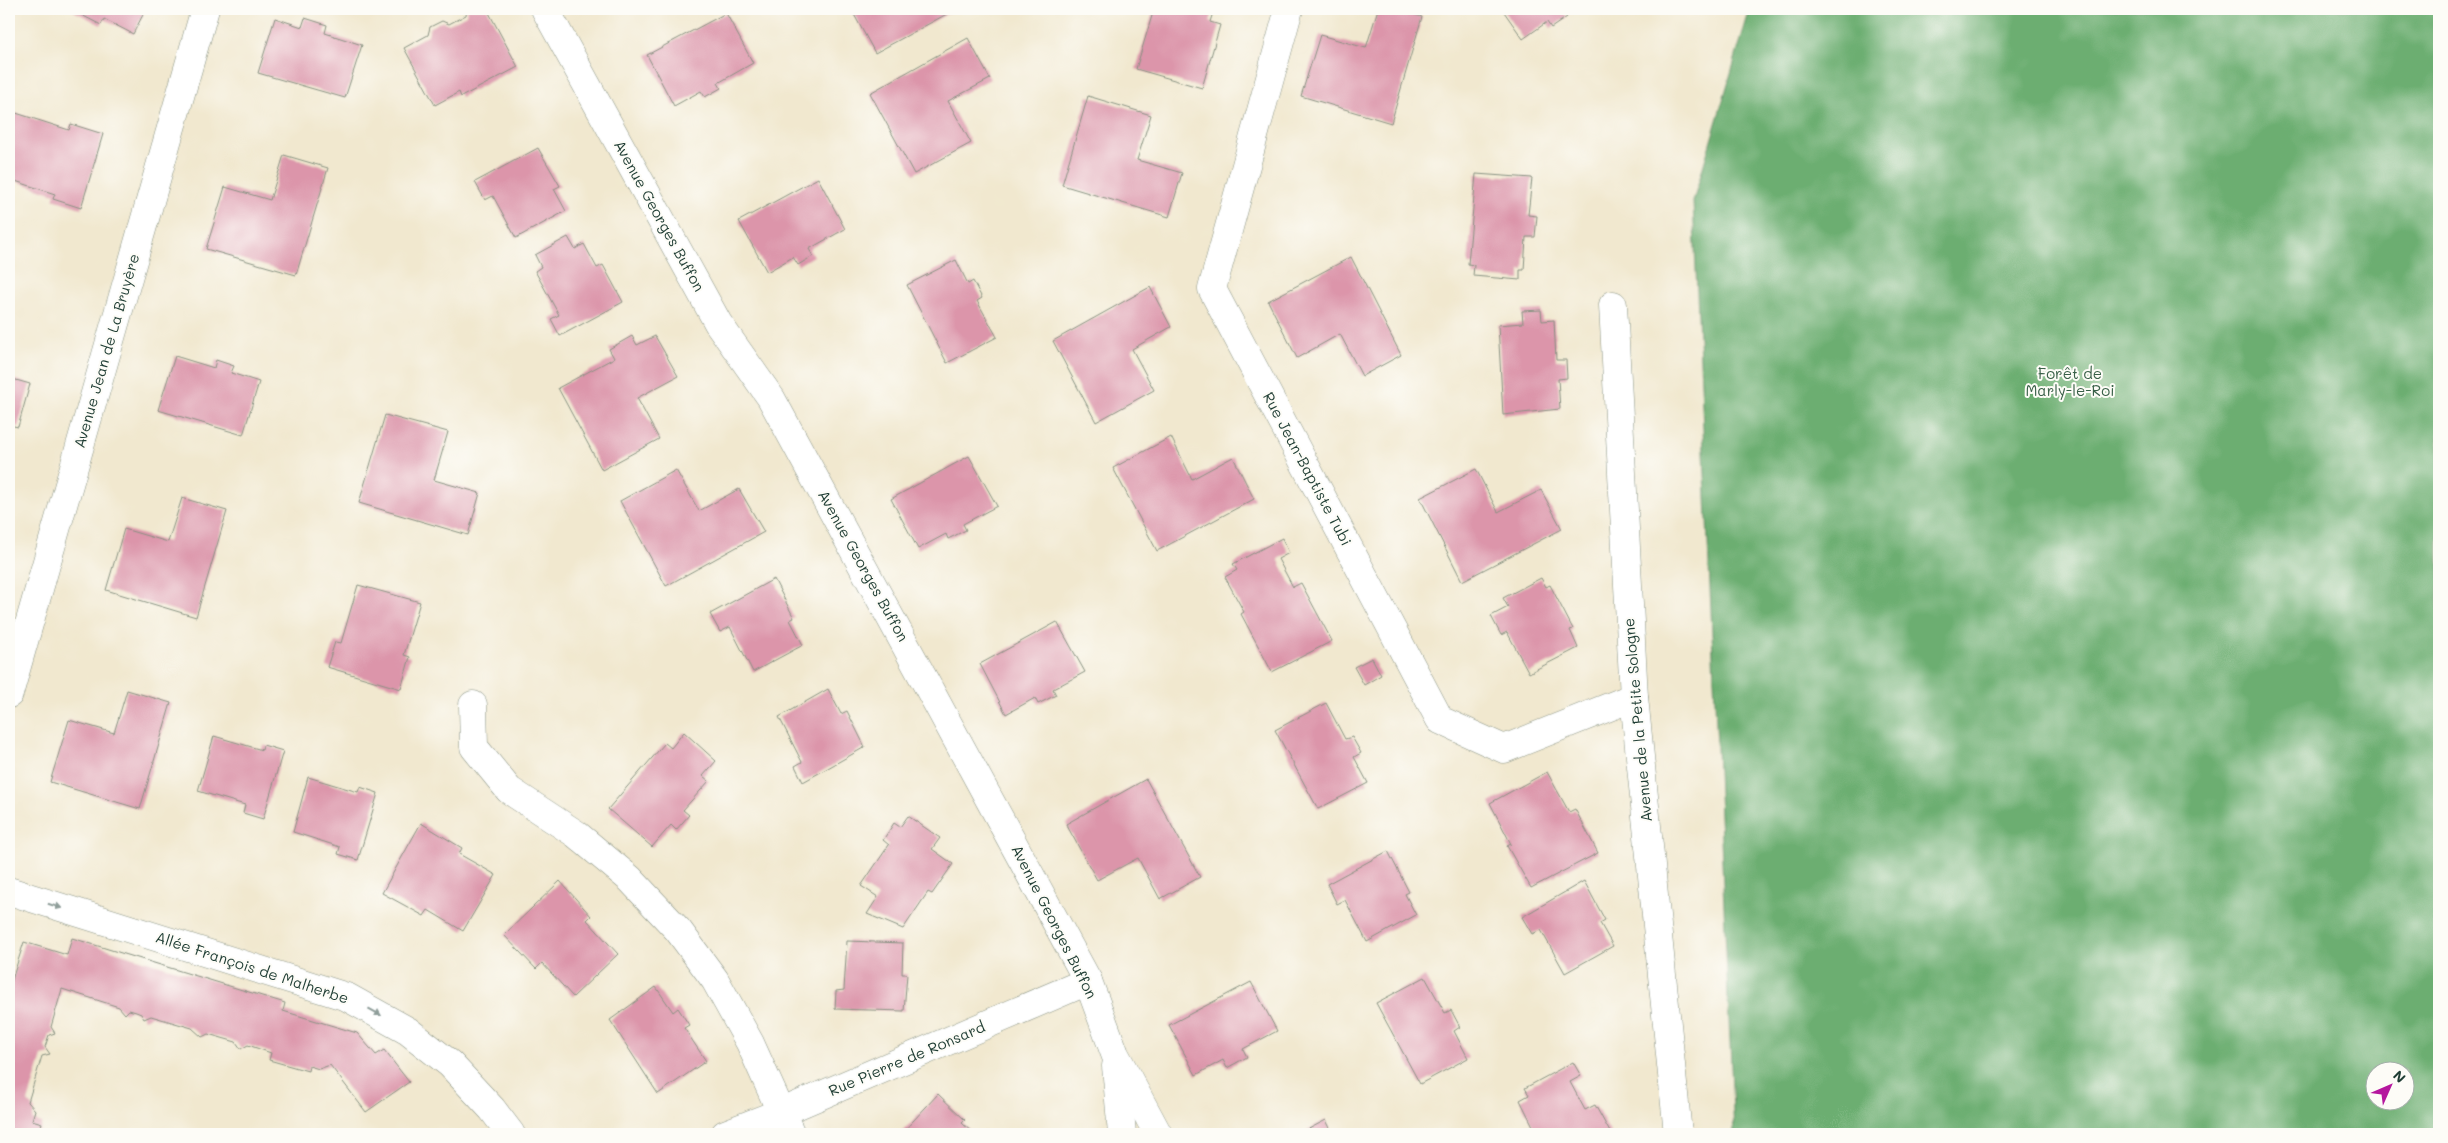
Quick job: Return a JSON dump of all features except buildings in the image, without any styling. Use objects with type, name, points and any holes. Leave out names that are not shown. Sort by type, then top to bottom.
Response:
[{"type":"street","name":"Avenue Jean de La Bruyère","points":[[9,694],[17,635],[205,9]]},
{"type":"street","name":"Avenue Georges Buffon","points":[[545,9],[718,323],[771,398],[1088,981],[1115,1054],[1158,1134]]},
{"type":"street","name":"Rue Jean-Baptiste Tubi","points":[[1289,9],[1212,289],[1440,720],[1504,749],[1634,697]]},
{"type":"street","name":"Avenue de la Petite Sologne","points":[[1613,305],[1634,697],[1678,1134]]},
{"type":"street","points":[[473,705],[474,747],[509,790],[576,834],[630,879],[678,930],[715,980],[750,1043],[787,1123]]},
{"type":"street","name":"Allée François de Malherbe","points":[[9,891],[347,997],[408,1031],[450,1064],[492,1109],[511,1134]]},
{"type":"street","name":"Rue Pierre de Ronsard","points":[[725,1134],[787,1123],[1088,981]]},
{"type":"street","points":[[1115,1054],[1122,1134]]},
{"type":"green space","name":"Forêt de Marly-le-Roi","points":[[1750,9],[2439,9],[2439,1134],[1734,1134],[1693,201]]}]
